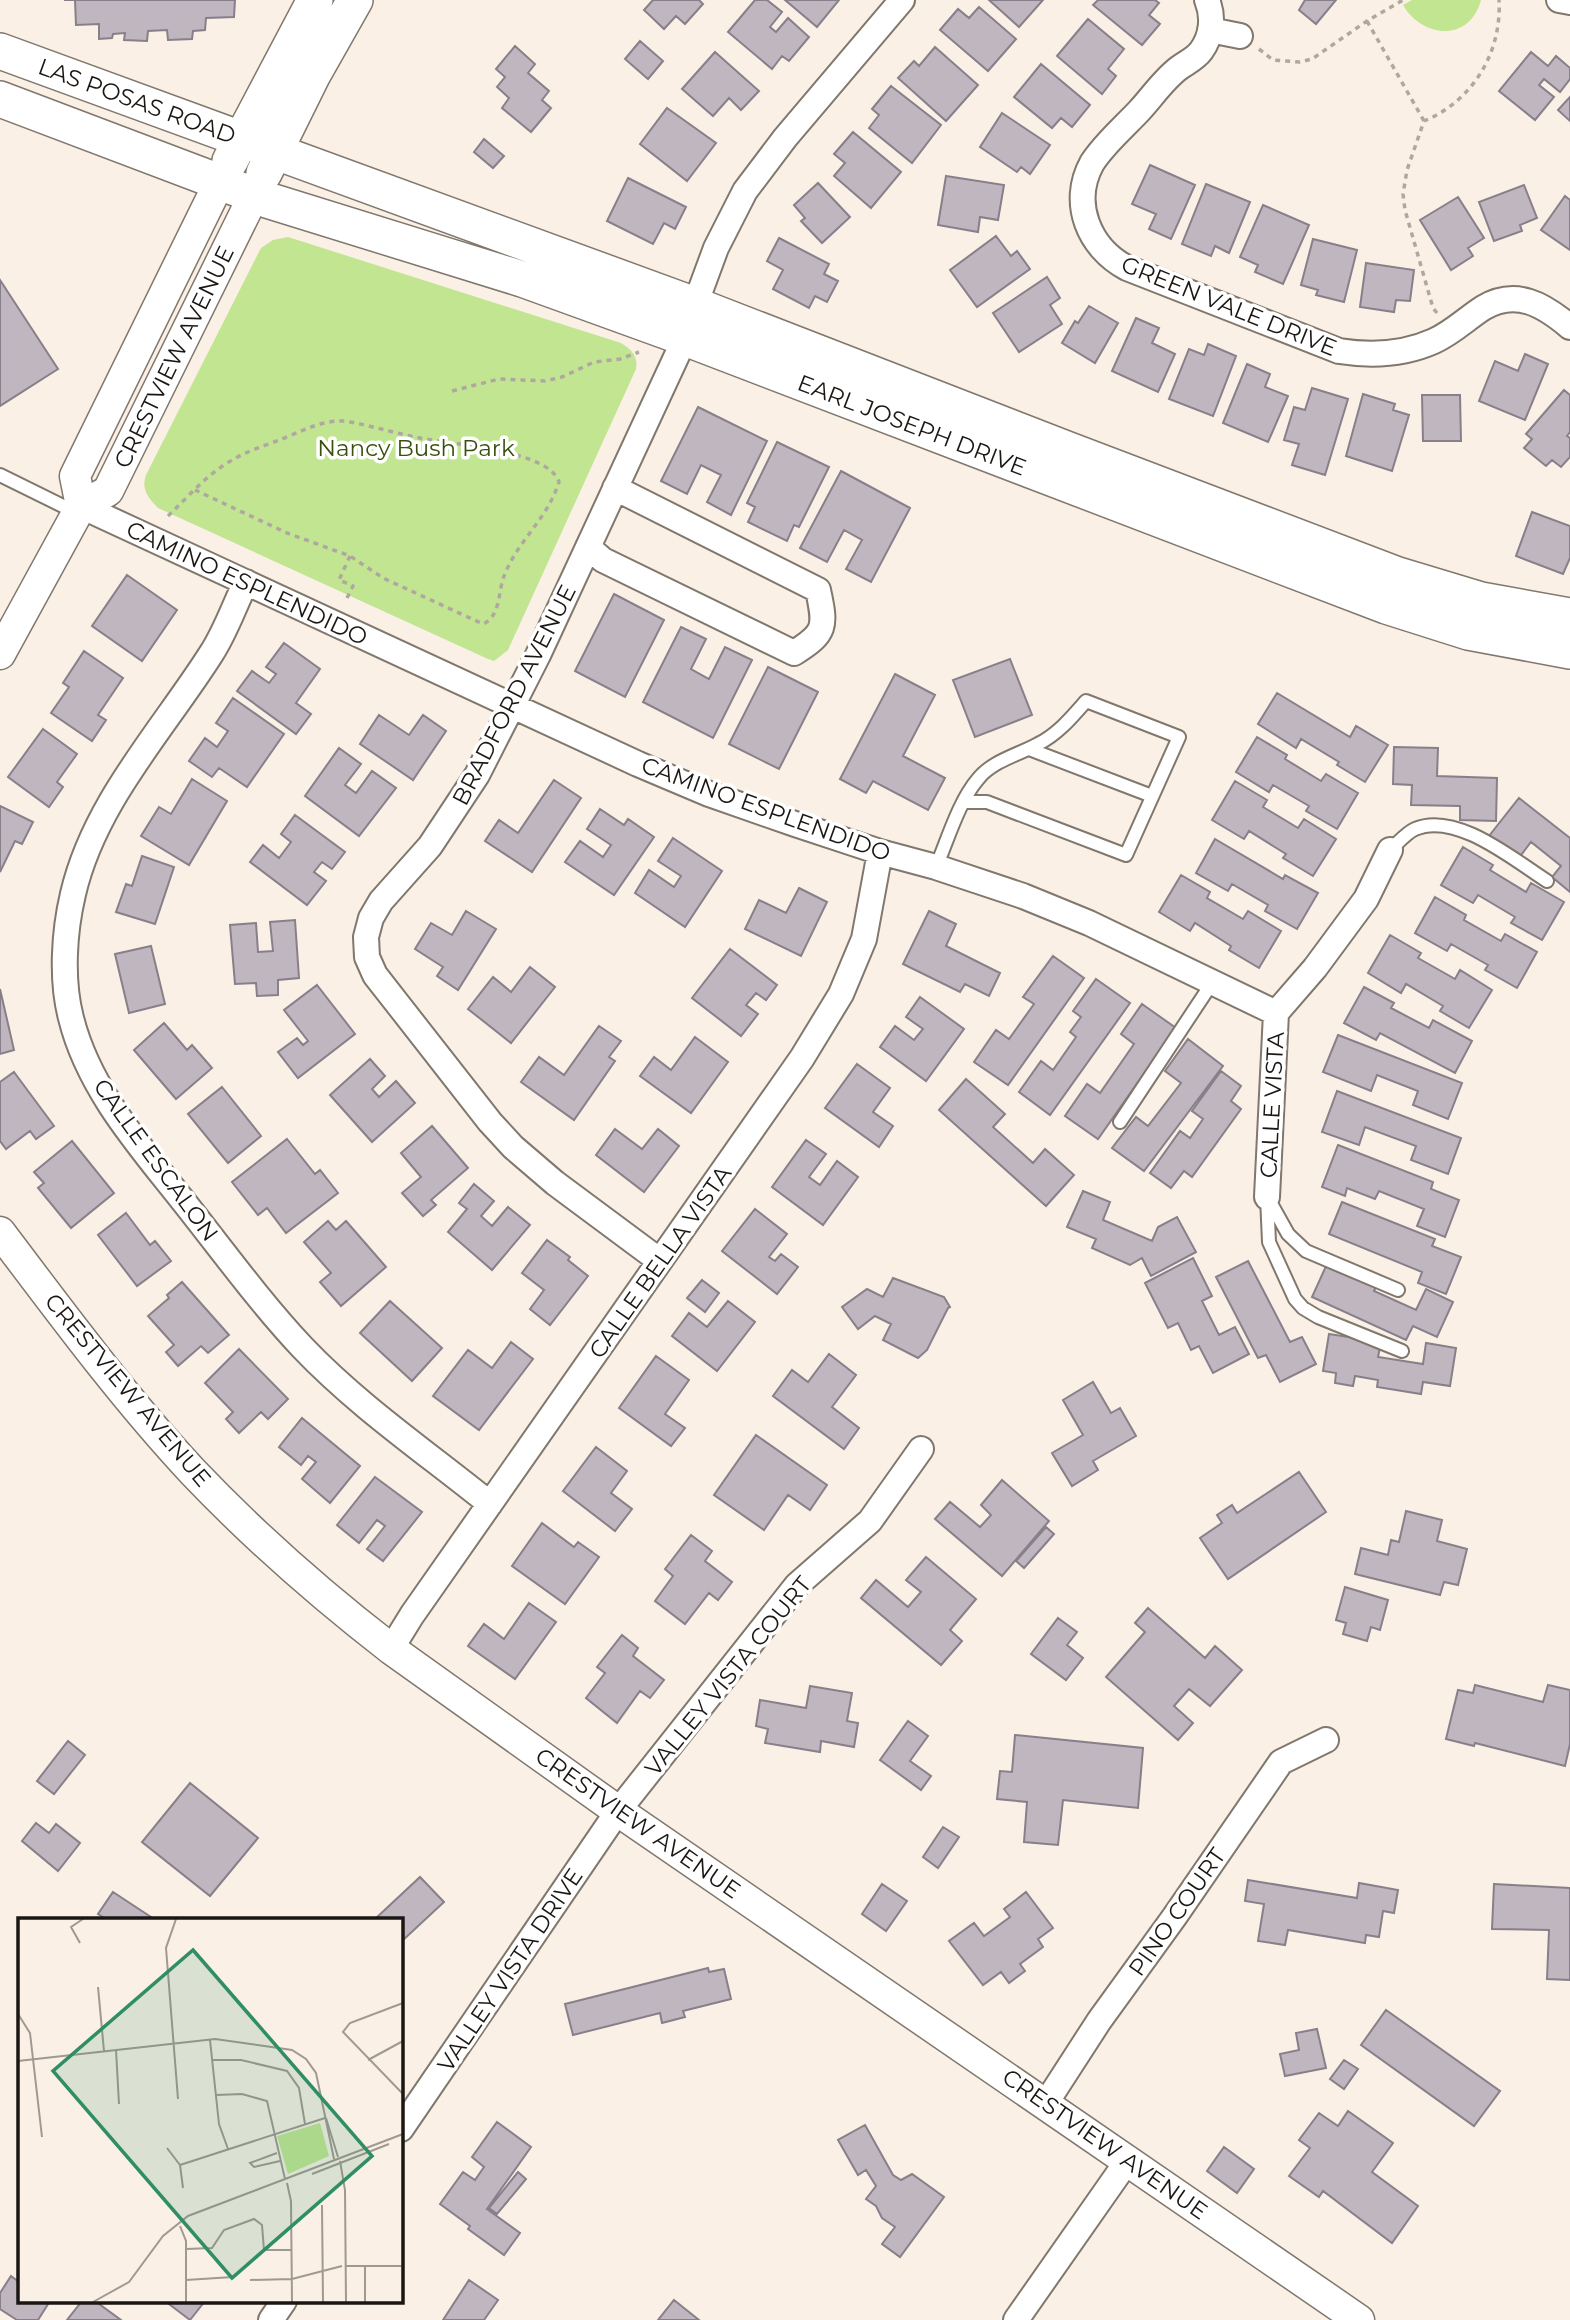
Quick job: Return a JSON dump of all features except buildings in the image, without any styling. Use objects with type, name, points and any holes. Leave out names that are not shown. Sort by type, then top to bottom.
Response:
[{"type":"main road","points":[[219,183],[315,0]]},
{"type":"main road","points":[[254,195],[317,65],[355,0]]},
{"type":"main road","name":"LAS POSAS ROAD","points":[[0,51],[274,152]]},
{"type":"main road","name":"LAS POSAS ROAD","points":[[0,99],[254,195]]},
{"type":"main road","name":"EARL JOSEPH DRIVE","points":[[274,152],[695,305],[1056,446],[1398,575],[1481,600],[1570,617]]},
{"type":"main road","name":"EARL JOSEPH DRIVE","points":[[254,195],[522,279],[685,338],[1386,606],[1468,632],[1570,651]]},
{"type":"street","points":[[695,305],[729,219],[751,182],[902,0]]},
{"type":"street","points":[[1207,0],[1211,17],[1210,30],[1240,36]]},
{"type":"street","points":[[1559,0],[1570,2]]},
{"type":"street","name":"GREEN VALE DRIVE","points":[[1210,30],[1200,53],[1179,68],[1100,152],[1087,175],[1083,202],[1088,229],[1095,241],[1115,262],[1339,351],[1391,354],[1432,342],[1484,307],[1507,300],[1520,300],[1546,308],[1570,327]]},
{"type":"street","name":"CRESTVIEW AVENUE","points":[[79,509],[75,476],[219,183]]},
{"type":"street","name":"CRESTVIEW AVENUE","points":[[0,654],[79,509],[108,491],[254,195]]},
{"type":"street","name":"BRADFORD AVENUE","points":[[660,1261],[555,1183],[513,1147],[490,1122],[375,975],[367,957],[366,937],[371,918],[381,901],[430,846],[477,775],[538,655],[685,338]]},
{"type":"street","points":[[588,547],[603,560],[794,653],[817,639],[824,616],[818,590],[615,488]]},
{"type":"street","name":"CAMINO ESPLENDIDO","points":[[79,509],[246,582],[638,764],[709,794],[880,852],[936,867],[1023,896],[1089,923],[1276,1013]]},
{"type":"street","name":"CALLE ESCALON","points":[[246,582],[214,650],[130,772],[87,848],[73,893],[68,923],[65,965],[71,1019],[97,1084],[144,1152],[302,1347],[399,1433],[490,1504]]},
{"type":"street","points":[[1276,1013],[1315,968],[1366,899],[1391,850]]},
{"type":"street","name":"CALLE BELLA VISTA","points":[[391,1649],[802,1058],[841,994],[864,939],[880,852]]},
{"type":"street","name":"CALLE VISTA","points":[[1268,1196],[1276,1013]]},
{"type":"street","name":"CRESTVIEW AVENUE","points":[[0,1232],[115,1382],[193,1472],[289,1565],[391,1649],[618,1811],[1359,2320]]},
{"type":"street","name":"VALLEY VISTA COURT","points":[[618,1811],[797,1585],[870,1521],[920,1448]]},
{"type":"street","name":"PINO COURT","points":[[1046,2103],[1099,2021],[1281,1762],[1326,1740]]},
{"type":"street","name":"VALLEY VISTA DRIVE","points":[[402,2128],[618,1811]]},
{"type":"street","points":[[1016,2320],[1128,2160]]},
{"type":"street","points":[[271,2320],[283,2302]]},
{"type":"lane","points":[[0,475],[79,509]]},
{"type":"lane","points":[[936,867],[964,802],[979,777],[993,766],[1041,743],[1067,723],[1086,701],[1180,737],[1126,855],[987,802],[964,802]]},
{"type":"lane","points":[[1029,748],[1152,796]]},
{"type":"lane","points":[[1391,850],[1417,828],[1431,826],[1460,829],[1547,881]]},
{"type":"lane","points":[[1120,1122],[1212,983]]},
{"type":"lane","points":[[1268,1196],[1283,1227],[1299,1246],[1398,1290]]},
{"type":"lane","points":[[1268,1196],[1269,1242],[1295,1299],[1303,1308],[1318,1317],[1402,1350]]},
{"type":"path","points":[[1240,36],[1273,60],[1300,62],[1326,51],[1367,21],[1403,0]]},
{"type":"path","points":[[1424,121],[1434,117],[1467,92],[1486,66],[1498,31],[1499,0]]},
{"type":"path","points":[[1367,21],[1424,121],[1407,170],[1403,194],[1405,210],[1433,308],[1450,332]]},
{"type":"path","points":[[452,391],[499,379],[545,381],[562,377],[594,362],[620,359],[641,352]]},
{"type":"path","points":[[168,516],[195,489],[221,467],[312,425],[334,420],[433,441],[489,448],[521,457],[557,475],[559,482],[545,516],[509,566],[496,610],[488,622],[483,624],[383,578],[350,556],[287,533],[195,489]]},
{"type":"path","points":[[347,598],[352,586],[339,580],[350,556]]},
{"type":"green space","points":[[1412,0],[1481,0],[1475,14],[1467,23],[1457,29],[1445,31],[1422,24],[1412,16],[1403,5]]},
{"type":"green space","name":"Nancy Bush Park","points":[[288,237],[621,343],[635,357],[636,369],[508,650],[494,661],[158,508],[146,493],[146,475],[261,248],[273,240]]}]
